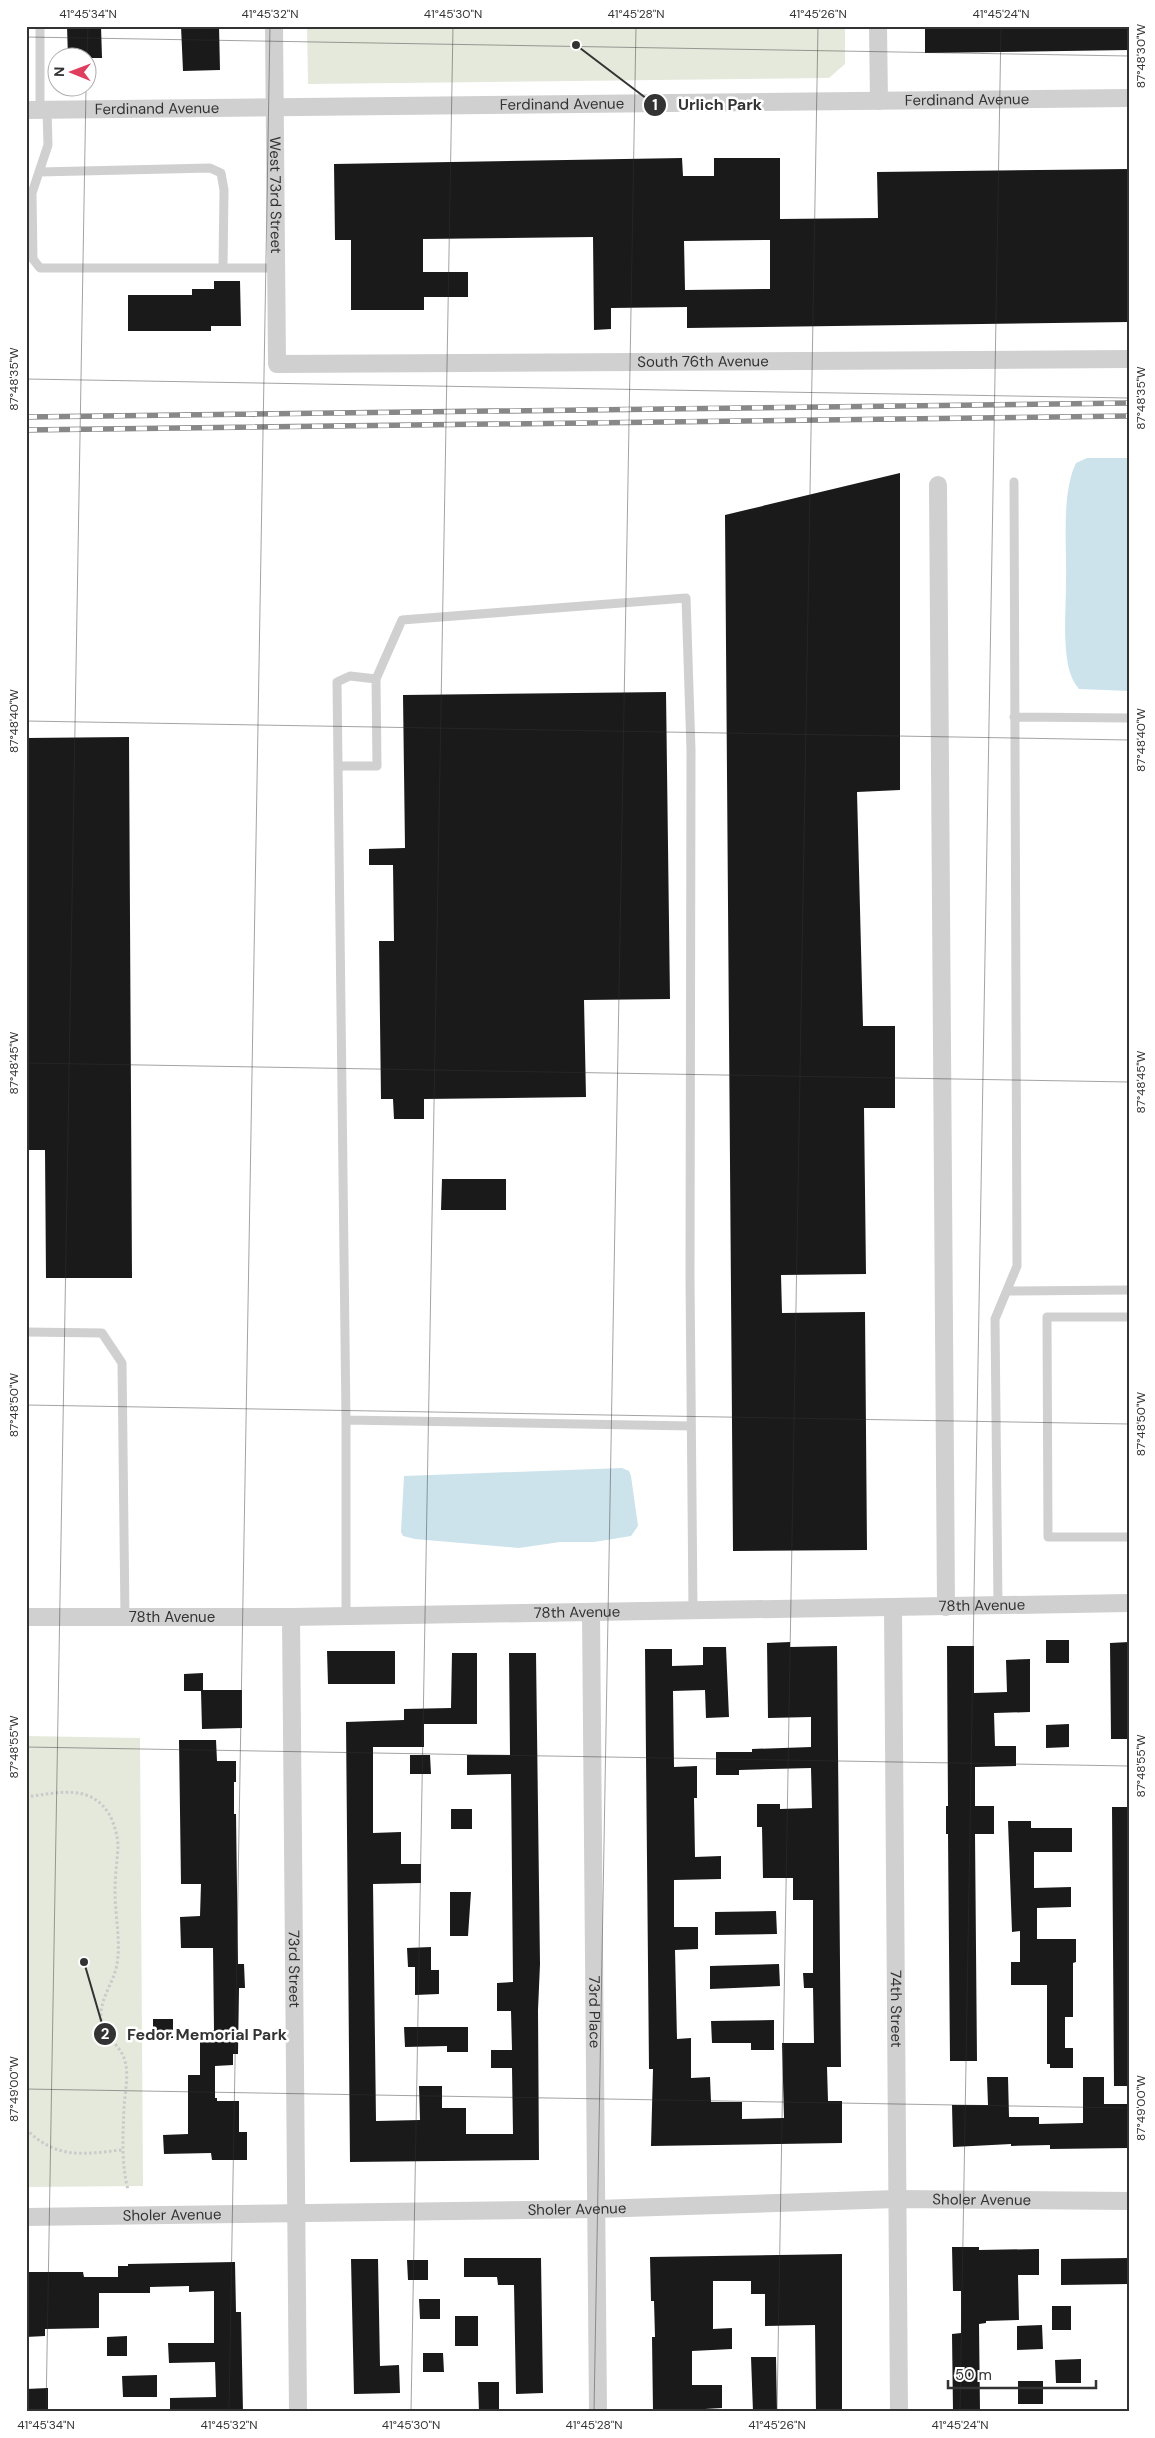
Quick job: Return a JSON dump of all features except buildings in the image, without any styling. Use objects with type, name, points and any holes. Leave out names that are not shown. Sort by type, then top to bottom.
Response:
[{"type":"street","name":"West 73rd Street","points":[[274,26],[277,364]]},
{"type":"street","points":[[878,26],[879,101]]},
{"type":"street","name":"Ferdinand Avenue","points":[[38,110],[1129,98]]},
{"type":"street","name":"South 76th Avenue","points":[[277,364],[1129,359]]},
{"type":"street","points":[[938,485],[946,1606]]},
{"type":"street","name":"78th Avenue","points":[[26,1617],[291,1617],[1129,1603]]},
{"type":"street","name":"74th Street","points":[[893,1607],[899,2412]]},
{"type":"street","name":"73rd Place","points":[[591,1612],[598,2412]]},
{"type":"street","name":"73rd Street","points":[[291,1617],[298,2412]]},
{"type":"street","name":"Sholer Avenue","points":[[26,2217],[296,2212],[596,2210],[896,2199],[1129,2201]]},
{"type":"lane","points":[[40,26],[38,110],[48,145],[32,193],[30,215],[33,259],[40,268],[276,268]]},
{"type":"lane","points":[[39,172],[210,168],[221,173],[224,190],[223,268]]},
{"type":"lane","points":[[998,1606],[995,1320],[1017,1266],[1014,482]]},
{"type":"lane","points":[[338,766],[377,766],[376,679],[402,620],[686,598],[691,750],[691,1426],[693,1610]]},
{"type":"lane","points":[[346,1616],[346,1420],[337,682],[350,676],[376,679]]},
{"type":"lane","points":[[1014,717],[1129,718]]},
{"type":"lane","points":[[1007,1291],[1129,1290]]},
{"type":"lane","points":[[1129,1317],[1047,1317],[1047,1326],[1048,1537],[1129,1537]]},
{"type":"lane","points":[[26,1332],[102,1333],[122,1363],[125,1618]]},
{"type":"lane","points":[[346,1420],[691,1426]]},
{"type":"path","points":[[26,1797],[73,1792],[90,1795],[104,1807],[114,1822],[118,1845],[115,1906],[119,1947],[117,1966],[102,2004],[101,2019],[103,2027],[125,2061],[122,2150],[128,2190]]},
{"type":"path","points":[[26,2129],[50,2146],[72,2154],[122,2150]]},
{"type":"shaded area","points":[[307,26],[845,26],[845,64],[829,78],[308,84]]},
{"type":"shaded area","points":[[26,1736],[140,1738],[143,2186],[26,2187]]},
{"type":"water","points":[[1087,458],[1129,458],[1129,691],[1079,689],[1072,678],[1066,655],[1066,520],[1068,490],[1076,463]]},
{"type":"water","points":[[622,1468],[629,1471],[631,1476],[638,1526],[631,1536],[594,1542],[560,1542],[519,1548],[415,1539],[403,1536],[401,1532],[404,1476]]},
{"type":"railway","points":[[26,417],[1129,403]]},
{"type":"railway","points":[[26,430],[1129,416]]},
{"type":"place","name":"Urlich Park","points":[[576,45]]},
{"type":"place","name":"Fedor Memorial Park","points":[[84,1962]]}]
